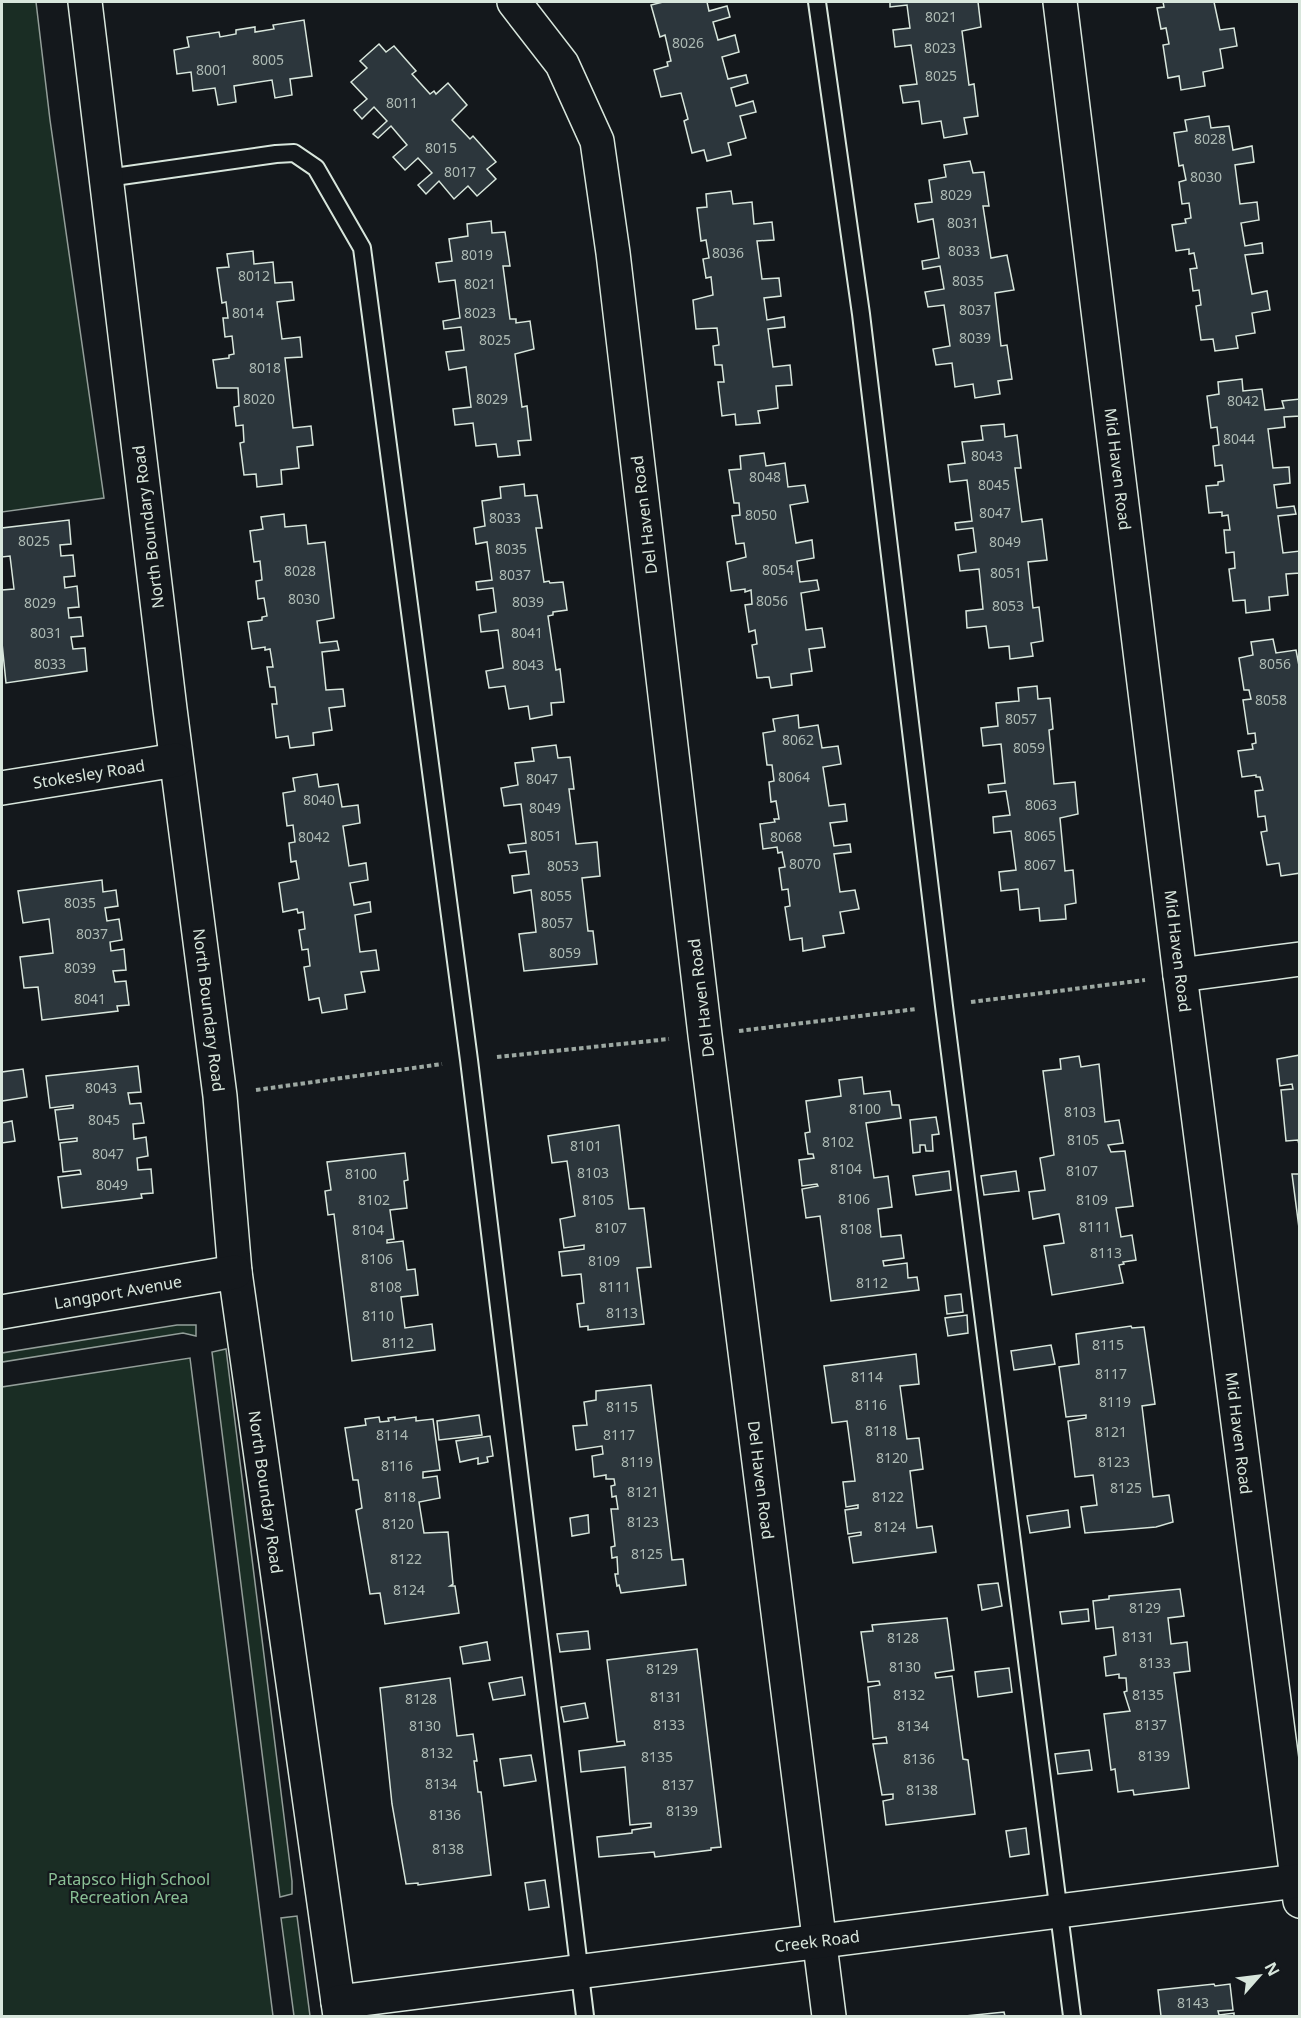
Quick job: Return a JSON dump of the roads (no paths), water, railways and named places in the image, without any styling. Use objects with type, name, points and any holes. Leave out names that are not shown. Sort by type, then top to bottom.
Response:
[{"type":"street","name":"North Boundary Road","points":[[85,2],[176,760],[220,1096],[235,1272],[339,2009]]},
{"type":"street","name":"Del Haven Road","points":[[513,2],[562,64],[597,141],[614,265],[705,1035],[829,2016]]},
{"type":"street","name":"Mid Haven Road","points":[[1060,2],[1180,975],[1298,1891]]},
{"type":"street","name":"Stokesley Road","points":[[2,788],[176,760]]},
{"type":"street","points":[[1180,975],[1299,959]]},
{"type":"street","name":"Langport Avenue","points":[[2,1312],[235,1272]]},
{"type":"street","name":"Creek Road","points":[[339,2009],[580,1971],[1058,1911],[1298,1891]]},
{"type":"lane","points":[[817,2],[864,338],[944,1006],[1072,2016]]},
{"type":"lane","points":[[107,178],[276,153],[294,153],[316,168],[362,248],[469,1060],[585,2016]]},
{"type":"park label","name":"Patapsco High School Recreation Area","points":[[129,1888]]}]
